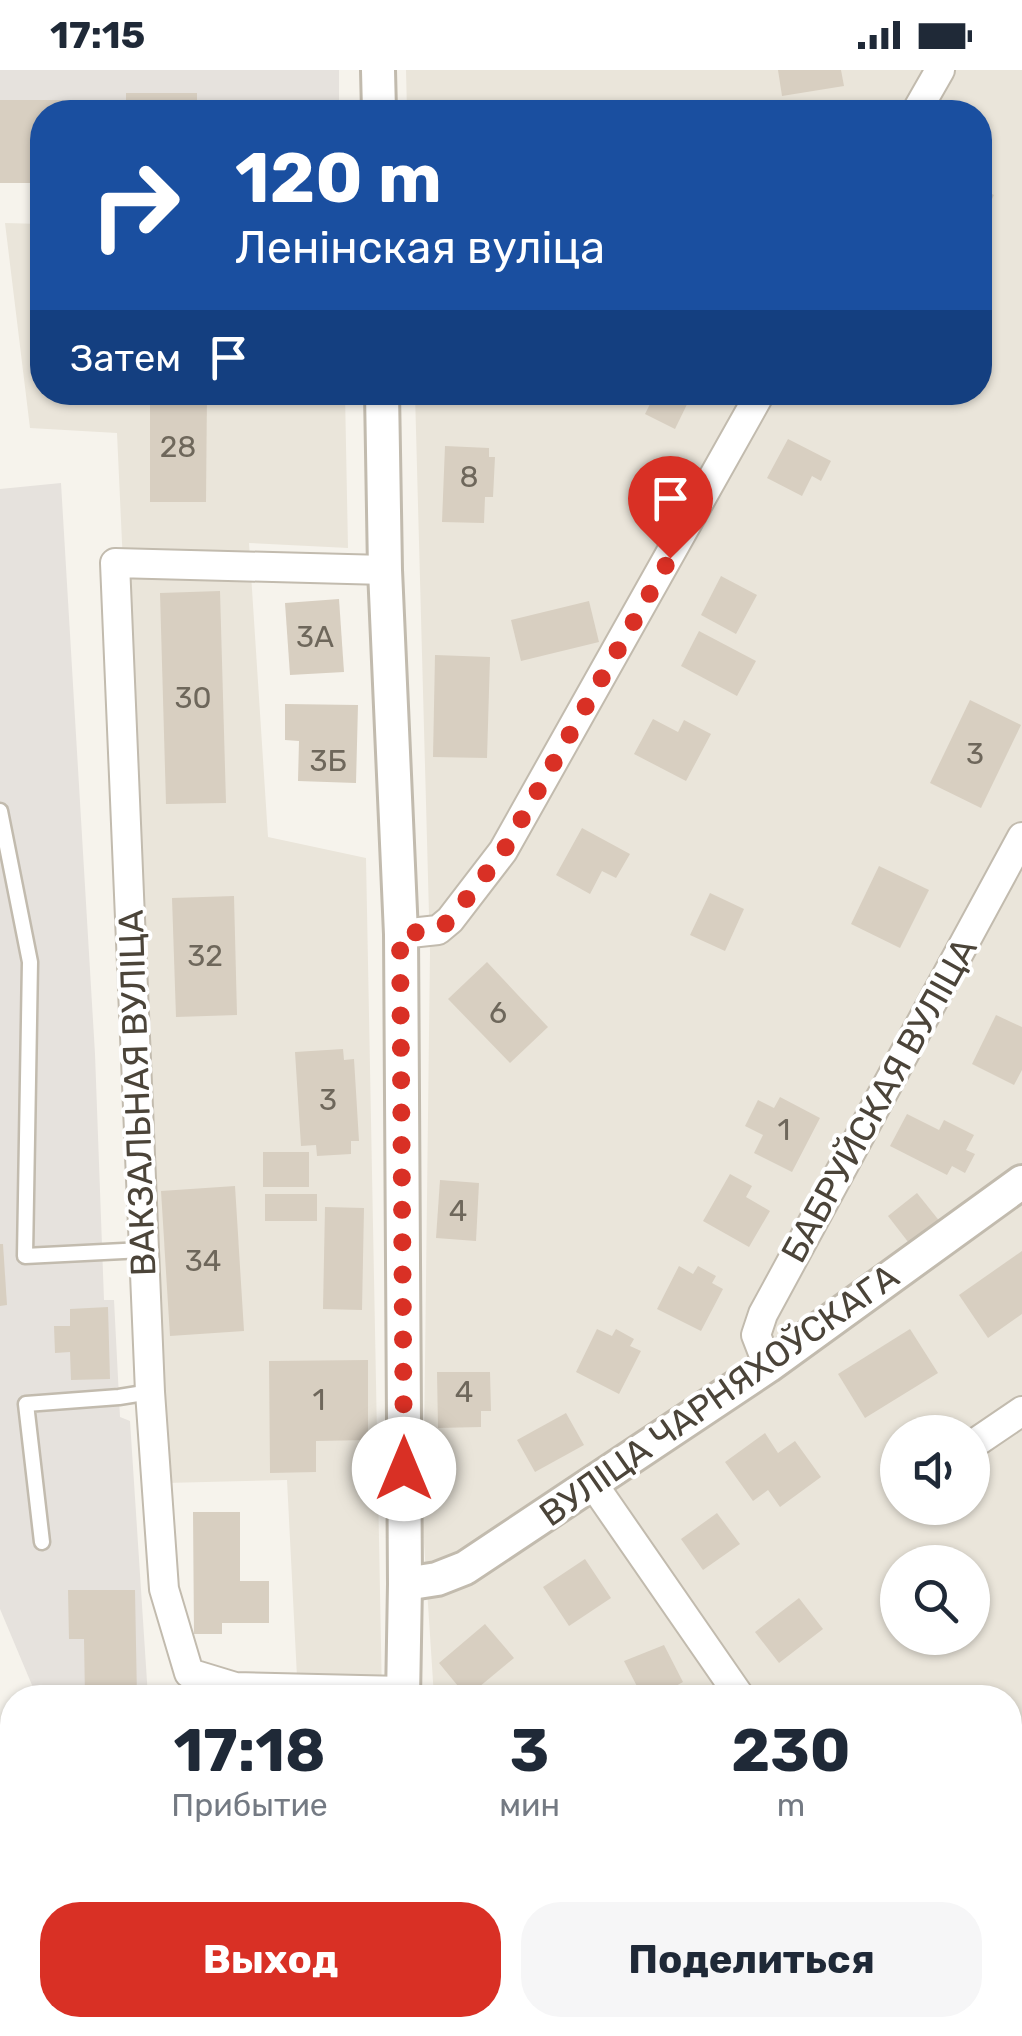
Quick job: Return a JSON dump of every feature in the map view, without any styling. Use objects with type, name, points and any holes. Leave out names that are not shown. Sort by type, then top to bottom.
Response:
[{"type":"street","points":[[378,70],[378,100]]},
{"type":"street","points":[[923,100],[940,70]]},
{"type":"street","points":[[382,405],[400,934],[403,1685]]},
{"type":"street","points":[[400,934],[438,930],[503,852],[755,405]]},
{"type":"street","name":"ВАКЗАЛЬНАЯ ВУЛІЦА","points":[[229,1685],[188,1672],[164,1589],[150,1392],[115,562],[385,570]]},
{"type":"street","name":"БАБРУЙСКАЯ ВУЛІЦА","points":[[768,1366],[756,1335],[763,1314],[1022,837]]},
{"type":"street","name":"ВУЛІЦА ЧАРНЯХОЎСКАГА","points":[[405,1584],[437,1579],[465,1568],[768,1366],[1022,1182]]},
{"type":"street","points":[[990,1433],[1022,1411]]},
{"type":"street","points":[[593,1484],[732,1685]]},
{"type":"lane","points":[[0,811],[30,962],[25,1256],[144,1250]]},
{"type":"lane","points":[[42,1542],[26,1404],[150,1392]]},
{"type":"shaded area","points":[[0,70],[339,70],[339,100],[30,100],[30,183],[0,183]]},
{"type":"shaded area","points":[[406,70],[1022,70],[1022,1685],[433,1685],[423,1527],[430,952],[415,405],[992,405],[992,100],[407,100]]},
{"type":"shaded area","points":[[5,223],[30,224],[30,405],[345,405],[348,548],[249,543],[268,837],[366,858],[382,1685],[297,1685],[287,1480],[165,1483],[117,433],[30,428]]},
{"type":"shaded area","points":[[61,483],[95,1054],[104,1300],[114,1300],[120,1417],[130,1421],[147,1685],[32,1685],[0,1609],[0,489]]},
{"type":"building","points":[[778,70],[841,70],[844,86],[782,96]]},
{"type":"building","points":[[126,93],[197,93],[197,100],[126,100]]},
{"type":"building","points":[[0,100],[30,100],[30,183],[0,183]]},
{"type":"building","points":[[150,405],[207,405],[206,502],[150,502]]},
{"type":"building","points":[[650,405],[687,405],[675,429],[645,414]]},
{"type":"building","points":[[788,439],[831,461],[821,481],[812,476],[802,496],[767,478]]},
{"type":"building","points":[[445,446],[489,448],[489,457],[495,457],[493,497],[485,497],[484,523],[442,522]]},
{"type":"building","points":[[721,576],[757,595],[736,634],[701,615]]},
{"type":"building","points":[[220,591],[226,803],[166,804],[160,593]]},
{"type":"building","points":[[339,599],[344,672],[290,675],[285,603]]},
{"type":"building","points":[[589,601],[599,642],[521,661],[511,620]]},
{"type":"building","points":[[699,631],[756,661],[737,696],[681,666]]},
{"type":"building","points":[[435,655],[490,657],[487,758],[433,757]]},
{"type":"building","points":[[970,700],[1021,725],[981,808],[930,783]]},
{"type":"building","points":[[285,704],[358,705],[356,783],[298,781],[299,741],[285,740]]},
{"type":"building","points":[[653,719],[678,732],[684,720],[711,734],[686,781],[634,754]]},
{"type":"building","points":[[582,828],[630,854],[616,878],[602,871],[590,894],[556,875]]},
{"type":"building","points":[[879,866],[929,890],[900,948],[851,924]]},
{"type":"building","points":[[710,893],[744,909],[725,951],[690,935]]},
{"type":"building","points":[[234,896],[237,1015],[176,1017],[172,898]]},
{"type":"building","points":[[487,962],[548,1027],[510,1063],[448,999]]},
{"type":"building","points":[[996,1015],[1022,1027],[1022,1070],[1014,1085],[972,1064]]},
{"type":"building","points":[[343,1049],[344,1060],[354,1059],[359,1141],[351,1141],[351,1154],[317,1156],[316,1145],[301,1146],[295,1052]]},
{"type":"building","points":[[780,1097],[820,1118],[792,1172],[754,1153],[763,1135],[745,1126],[758,1100],[774,1108]]},
{"type":"building","points":[[907,1114],[939,1130],[944,1120],[974,1135],[966,1150],[975,1154],[965,1173],[952,1166],[947,1175],[890,1146]]},
{"type":"building","points":[[263,1152],[309,1152],[309,1187],[263,1187]]},
{"type":"building","points":[[730,1174],[752,1186],[746,1197],[770,1211],[749,1247],[703,1221]]},
{"type":"building","points":[[440,1180],[479,1183],[476,1241],[436,1238]]},
{"type":"building","points":[[235,1186],[244,1331],[170,1336],[161,1191]]},
{"type":"building","points":[[917,1193],[941,1223],[912,1247],[888,1216]]},
{"type":"building","points":[[265,1194],[317,1194],[317,1221],[265,1221]]},
{"type":"building","points":[[325,1207],[364,1208],[362,1310],[323,1309]]},
{"type":"building","points":[[0,1244],[7,1305],[0,1306]]},
{"type":"building","points":[[1022,1251],[1022,1314],[988,1338],[959,1295]]},
{"type":"building","points":[[679,1266],[693,1274],[698,1266],[716,1276],[712,1283],[723,1289],[701,1331],[657,1309]]},
{"type":"building","points":[[108,1307],[110,1379],[71,1380],[70,1352],[55,1353],[54,1326],[70,1326],[70,1309]]},
{"type":"building","points":[[597,1329],[612,1336],[616,1329],[634,1339],[630,1346],[641,1351],[619,1394],[576,1372]]},
{"type":"building","points":[[910,1329],[938,1373],[865,1418],[838,1374]]},
{"type":"building","points":[[368,1360],[368,1440],[316,1441],[316,1472],[270,1473],[269,1361]]},
{"type":"building","points":[[437,1372],[490,1372],[491,1411],[481,1411],[481,1427],[438,1428]]},
{"type":"building","points":[[566,1413],[584,1445],[535,1472],[517,1440]]},
{"type":"building","points":[[765,1433],[778,1453],[795,1441],[821,1477],[780,1507],[768,1490],[753,1501],[725,1462]]},
{"type":"building","points":[[193,1512],[240,1512],[240,1581],[269,1581],[269,1623],[222,1623],[222,1634],[194,1634]]},
{"type":"building","points":[[717,1513],[740,1544],[703,1570],[681,1539]]},
{"type":"building","points":[[585,1559],[611,1598],[569,1626],[543,1587]]},
{"type":"building","points":[[68,1590],[135,1590],[137,1685],[85,1685],[84,1639],[69,1639]]},
{"type":"building","points":[[799,1598],[823,1629],[779,1663],[755,1632]]},
{"type":"building","points":[[485,1624],[514,1658],[481,1685],[457,1685],[439,1663]]},
{"type":"building","points":[[664,1645],[683,1682],[636,1685],[624,1661]]},
{"type":"route","points":[[404,1469],[400,934],[438,930],[503,852],[670,558]]}]
